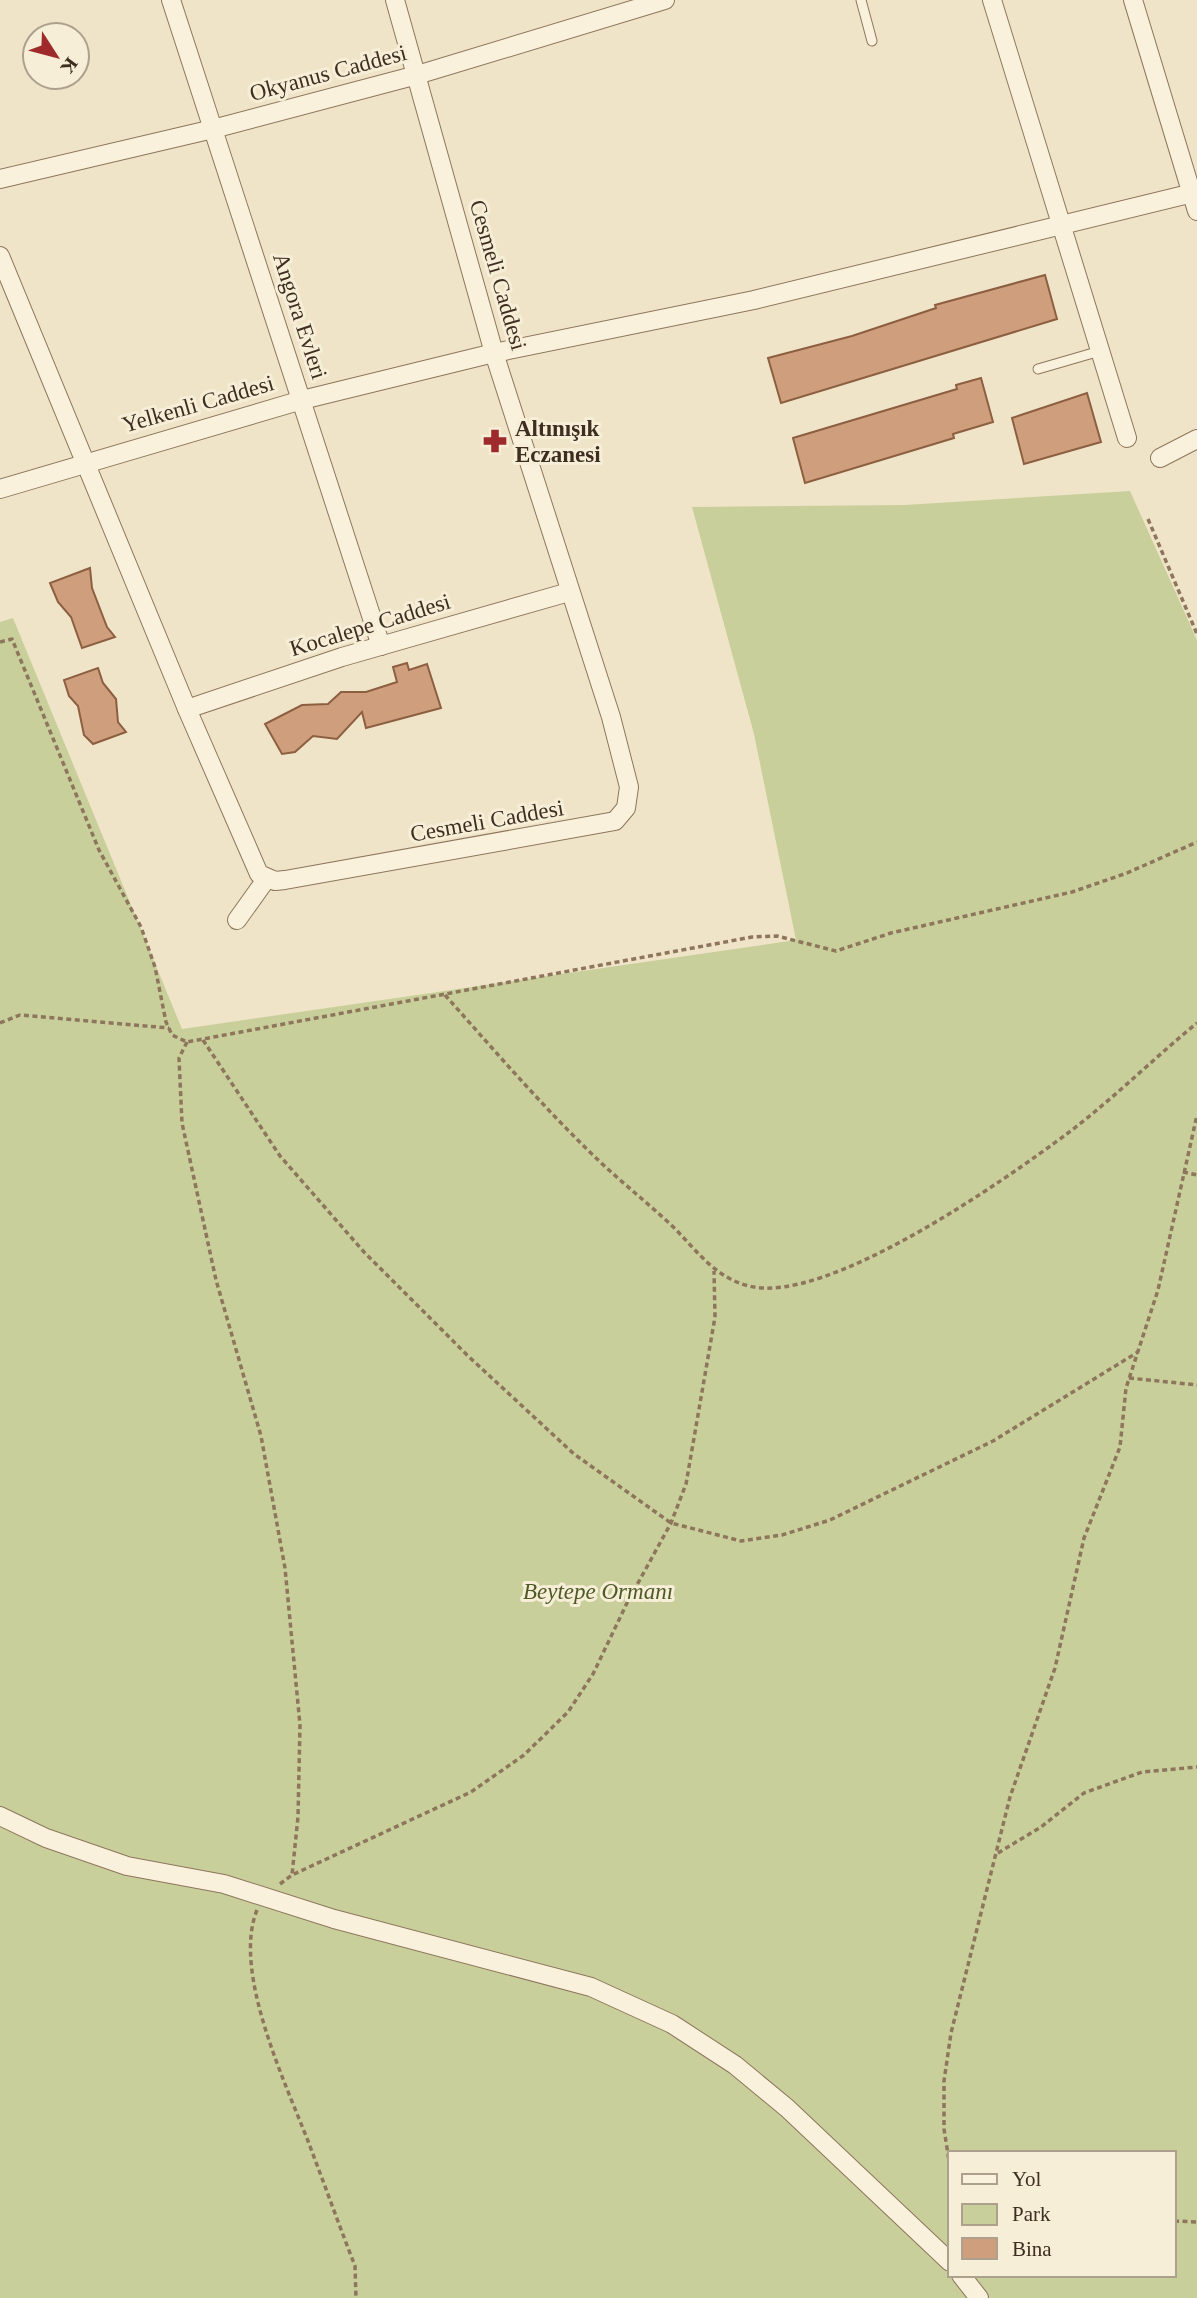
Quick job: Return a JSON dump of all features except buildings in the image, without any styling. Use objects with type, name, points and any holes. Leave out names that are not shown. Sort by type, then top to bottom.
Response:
[{"type":"street","name":"Angora Evleri","points":[[171,0],[381,646]]},
{"type":"street","name":"Cesmeli Caddesi","points":[[267,878],[285,880],[615,821],[626,808],[629,787],[611,717],[494,353],[395,0]]},
{"type":"street","name":"Okyanus Caddesi","points":[[0,179],[213,129],[417,75],[611,8],[665,0]]},
{"type":"street","points":[[992,0],[1127,438]]},
{"type":"street","points":[[1133,0],[1195,199]]},
{"type":"street","name":"Yelkenli Caddesi","points":[[0,489],[302,400],[494,353],[754,300],[1060,227],[1195,199]]},
{"type":"street","points":[[0,256],[187,709],[259,874],[267,878],[237,920]]},
{"type":"street","points":[[1160,458],[1197,439]]},
{"type":"street","name":"Kocalepe Caddesi","points":[[187,709],[381,646],[569,592]]},
{"type":"street","points":[[0,1816],[46,1838],[127,1866],[224,1884],[261,1898],[591,1987],[672,2024],[735,2065],[787,2108],[948,2260]]},
{"type":"street","points":[[963,2277],[979,2298]]},
{"type":"lane","points":[[861,0],[872,41]]},
{"type":"lane","points":[[1038,369],[1100,351]]},
{"type":"path","points":[[1148,519],[1197,634]]},
{"type":"path","points":[[0,642],[12,639],[99,850],[141,928],[155,967],[172,1035],[187,1042],[752,937],[777,936],[836,951],[891,933],[1072,892],[1127,873],[1197,842]]},
{"type":"path","points":[[445,995],[595,1157],[670,1224],[714,1271],[749,1286],[773,1289],[799,1285],[842,1270],[900,1241],[1004,1177],[1069,1132],[1197,1023]]},
{"type":"path","points":[[0,1023],[20,1016],[169,1028]]},
{"type":"path","points":[[203,1040],[280,1156],[364,1252],[467,1355],[574,1454],[671,1523],[741,1541],[782,1535],[831,1520],[993,1441],[1138,1352]]},
{"type":"path","points":[[187,1042],[179,1058],[182,1123],[216,1280],[261,1436],[285,1568],[300,1725],[298,1817],[292,1875]]},
{"type":"path","points":[[948,2154],[944,2129],[944,2081],[951,2033],[1010,1797],[1055,1668],[1084,1538],[1120,1447],[1129,1378],[1158,1290],[1197,1115]]},
{"type":"path","points":[[1184,1172],[1197,1175]]},
{"type":"path","points":[[356,2298],[355,2266],[264,2028],[252,1964],[250,1926],[261,1898],[292,1875],[471,1792],[524,1755],[568,1712],[593,1674],[671,1523],[686,1484],[715,1317],[714,1271]]},
{"type":"path","points":[[1129,1378],[1197,1385]]},
{"type":"path","points":[[997,1854],[1041,1827],[1084,1793],[1142,1772],[1197,1767]]},
{"type":"path","points":[[1176,2221],[1197,2222]]},
{"type":"green space","name":"Beytepe Ormanı","points":[[1130,491],[1197,640],[1197,2298],[0,2298],[0,622],[13,618],[182,1029],[796,940],[754,734],[692,507],[904,505]]},
{"type":"place","name":"Altınışık Eczanesi","points":[[495,441]]}]
